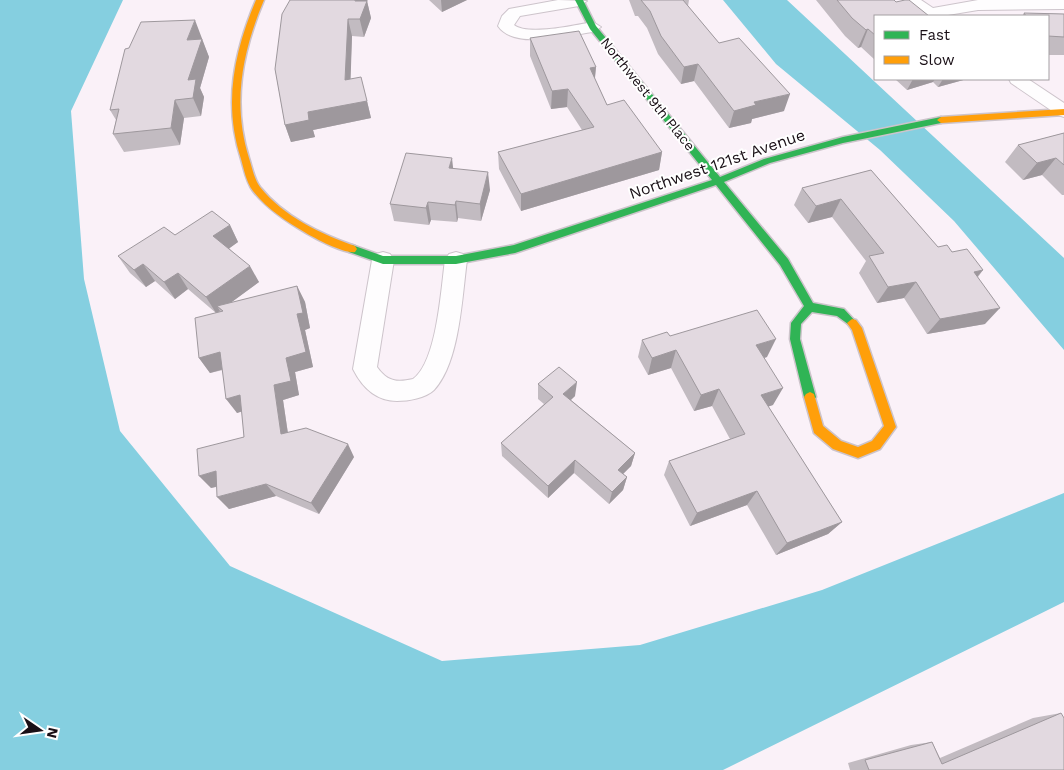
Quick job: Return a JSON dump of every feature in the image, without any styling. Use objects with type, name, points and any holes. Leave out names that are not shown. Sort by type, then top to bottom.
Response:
[{"type":"street","name":"Northwest 121st Avenue","points":[[260,0],[250,22],[236,72],[234,110],[242,152],[256,188],[291,222],[336,244],[383,260],[456,260],[515,249],[719,181],[767,162],[843,140],[935,120],[1064,111]]},
{"type":"street","points":[[912,0],[932,15],[978,5],[1064,4]]},
{"type":"street","name":"Northwest 9th Place","points":[[593,27],[526,34],[512,31],[506,26],[510,16],[515,12],[579,1],[593,27],[784,262],[810,306]]},
{"type":"street","points":[[1018,80],[1064,111]]},
{"type":"street","points":[[383,260],[365,369],[375,385],[392,392],[411,389],[426,383],[439,362],[456,260]]},
{"type":"street","points":[[810,306],[840,312],[857,328],[890,427],[876,445],[858,453],[837,445],[818,429],[795,339],[796,324],[810,306]]},
{"type":"water","points":[[0,0],[123,0],[71,111],[84,279],[120,431],[230,566],[442,661],[640,645],[822,590],[1064,493],[1064,602],[723,770],[0,770]]},
{"type":"water","points":[[723,0],[787,0],[1064,258],[1064,350],[954,221],[880,150],[776,64]]},
{"type":"building","points":[[290,0],[367,1],[360,19],[348,19],[345,80],[361,77],[367,101],[308,112],[309,120],[285,125],[275,69],[282,14]]},
{"type":"building","points":[[641,0],[683,0],[719,43],[739,38],[790,94],[754,102],[756,105],[734,111],[698,64],[684,67],[661,36],[650,11]]},
{"type":"building","points":[[837,0],[894,0],[896,2],[909,0],[928,15],[874,15],[874,34],[852,18]]},
{"type":"building","points":[[1024,13],[1064,14],[1064,37],[1049,36],[1049,15],[1025,15]]},
{"type":"building","points":[[195,20],[187,40],[202,39],[188,80],[196,79],[193,98],[175,100],[171,128],[113,134],[119,109],[110,110],[125,49],[129,48],[141,22]]},
{"type":"building","points":[[579,31],[596,67],[590,68],[607,105],[624,100],[662,152],[521,194],[498,152],[594,127],[568,89],[552,91],[530,38]]},
{"type":"building","points":[[1064,133],[1064,165],[1056,158],[1037,163],[1018,145]]},
{"type":"building","points":[[406,153],[452,158],[449,168],[488,172],[480,204],[456,201],[455,205],[428,202],[426,208],[390,204]]},
{"type":"building","points":[[871,170],[938,247],[947,245],[952,252],[967,249],[983,270],[974,272],[1000,308],[940,319],[916,282],[888,287],[869,256],[884,253],[841,199],[816,206],[802,188]]},
{"type":"building","points":[[212,211],[230,225],[213,236],[250,266],[206,297],[178,273],[164,282],[143,264],[134,270],[118,256],[164,227],[175,235]]},
{"type":"building","points":[[297,286],[303,313],[297,314],[306,352],[286,358],[291,381],[274,385],[281,434],[306,428],[348,444],[311,503],[266,484],[217,497],[216,471],[199,476],[197,449],[244,437],[240,395],[226,399],[220,352],[199,358],[195,318],[223,311],[217,306]]},
{"type":"building","points":[[757,310],[776,339],[756,345],[783,388],[761,395],[842,522],[787,543],[757,491],[697,513],[669,461],[745,434],[719,389],[701,395],[676,350],[652,358],[642,340],[667,332],[670,336]]},
{"type":"building","points":[[559,367],[577,382],[563,394],[635,453],[618,470],[627,477],[612,492],[575,460],[548,486],[501,443],[553,397],[538,384]]},
{"type":"building","points":[[1061,713],[1064,718],[1064,770],[869,770],[865,760],[932,742],[942,764]]},
{"type":"traffic: fast","points":[[579,0],[593,27],[784,262],[810,307],[840,312],[852,323]]},
{"type":"traffic: fast","points":[[352,249],[383,260],[456,260],[515,249],[719,181],[767,161],[843,140],[941,120]]},
{"type":"traffic: fast","points":[[810,307],[796,323],[795,339],[810,397]]},
{"type":"traffic: slow","points":[[260,0],[245,40],[236,81],[236,123],[240,144],[251,178],[255,187],[267,200],[300,226],[325,239],[352,249]]},
{"type":"traffic: slow","points":[[941,120],[1064,112]]},
{"type":"traffic: slow","points":[[810,397],[818,429],[837,445],[858,453],[876,445],[890,427],[857,328],[852,323]]}]
